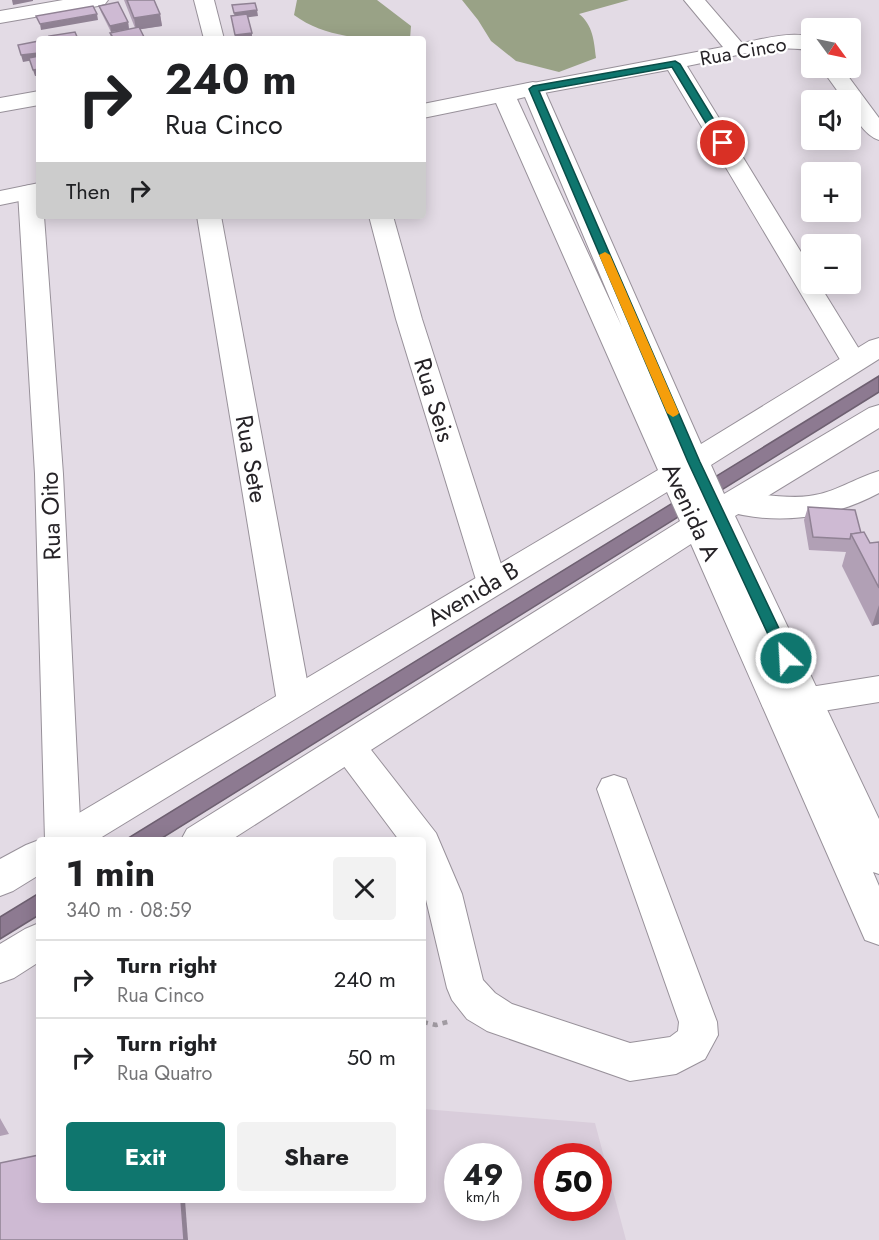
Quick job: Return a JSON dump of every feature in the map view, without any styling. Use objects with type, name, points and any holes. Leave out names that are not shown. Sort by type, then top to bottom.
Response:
[{"type":"main road","points":[[426,110],[533,89]]},
{"type":"main road","name":"Avenida A","points":[[533,89],[685,471]]},
{"type":"main road","name":"Avenida A","points":[[504,95],[685,471],[712,514],[792,702],[879,928]]},
{"type":"main road","points":[[0,198],[34,191]]},
{"type":"main road","name":"Avenida B","points":[[69,837],[492,583],[685,471],[879,347]]},
{"type":"main road","points":[[205,837],[712,514],[879,415]]},
{"type":"main road","name":"Avenida A","points":[[792,702],[879,858]]},
{"type":"main road","points":[[0,879],[36,858]]},
{"type":"main road","points":[[0,965],[36,942]]},
{"type":"street","points":[[0,17],[98,0]]},
{"type":"street","points":[[204,0],[213,36]]},
{"type":"street","points":[[695,0],[737,50]]},
{"type":"street","name":"Rua Cinco","points":[[533,89],[675,64],[737,50],[801,41]]},
{"type":"street","points":[[675,64],[854,362]]},
{"type":"street","points":[[838,78],[879,134]]},
{"type":"street","points":[[0,105],[36,99]]},
{"type":"street","name":"Rua Oito","points":[[34,191],[49,474],[64,837]]},
{"type":"street","name":"Rua Sete","points":[[210,219],[294,702]]},
{"type":"street","name":"Rua Seis","points":[[382,219],[409,319],[492,583]]},
{"type":"street","points":[[712,514],[836,502],[879,481]]},
{"type":"street","points":[[792,702],[879,688]]},
{"type":"street","points":[[349,747],[418,837]]},
{"type":"street","points":[[426,851],[444,894],[466,988],[481,1006],[501,1018],[630,1062],[676,1055],[691,1046],[698,1035],[698,1022],[614,789]]},
{"type":"shaded area","points":[[879,376],[879,392],[164,837],[130,837]]},
{"type":"shaded area","points":[[36,895],[36,917],[0,939],[0,917]]},
{"type":"shaded area","points":[[426,1109],[595,1123],[600,1143],[534,1143],[534,1221],[612,1221],[612,1187],[626,1240],[0,1240],[36,1203],[426,1203]]},
{"type":"green space","points":[[297,0],[377,0],[411,26],[410,36],[335,34],[294,15]]},
{"type":"green space","points":[[462,0],[629,0],[579,14],[590,28],[596,58],[559,72],[516,61],[491,41]]},
{"type":"building","points":[[127,0],[154,0],[160,14],[134,18]]},
{"type":"building","points":[[118,2],[128,22],[110,26],[99,6]]},
{"type":"building","points":[[255,3],[257,10],[234,13],[232,5]]},
{"type":"building","points":[[93,6],[97,14],[40,24],[36,16]]},
{"type":"building","points":[[247,14],[252,33],[235,35],[231,16]]},
{"type":"building","points":[[139,27],[144,36],[112,36],[110,33]]},
{"type":"building","points":[[75,32],[77,36],[49,36]]},
{"type":"building","points":[[36,42],[36,53],[21,55],[18,45]]},
{"type":"building","points":[[36,57],[36,70],[33,70],[29,58]]},
{"type":"building","points":[[808,507],[855,510],[861,533],[851,534],[850,539],[813,537]]},
{"type":"building","points":[[864,532],[870,543],[879,542],[879,588],[851,534]]},
{"type":"building","points":[[36,1156],[36,1203],[181,1203],[184,1240],[0,1240],[0,1163]]},
{"type":"slow traffic","points":[[605,255],[673,413]]},
{"type":"route","points":[[723,143],[675,64],[533,89],[694,462],[786,658]]}]
